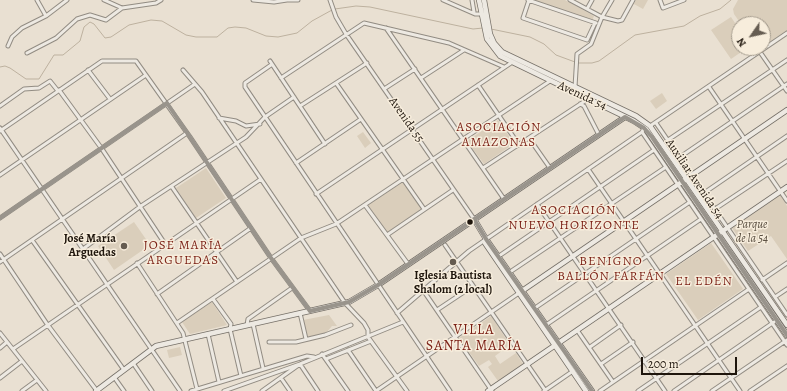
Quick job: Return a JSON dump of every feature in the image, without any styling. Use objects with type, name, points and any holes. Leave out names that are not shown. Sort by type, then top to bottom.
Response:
[{"type":"street","points":[[37,0],[46,16]]},
{"type":"street","points":[[8,46],[12,37],[22,28],[46,16],[67,0]]},
{"type":"street","points":[[104,0],[122,8]]},
{"type":"street","points":[[27,53],[56,38],[77,19],[90,15],[106,20],[122,8],[156,3],[161,0]]},
{"type":"street","points":[[254,0],[298,0]]},
{"type":"street","name":"Avenida 55","points":[[330,0],[337,19],[346,34],[413,129],[486,239],[510,272],[521,292],[535,308],[586,391]]},
{"type":"street","points":[[443,0],[481,14]]},
{"type":"street","points":[[472,0],[474,12]]},
{"type":"street","name":"Avenida 54","points":[[479,0],[488,42],[500,56],[511,63],[626,117],[643,130],[685,180],[722,230],[787,326]]},
{"type":"street","name":"Avenida 54","points":[[484,0],[490,34],[494,43],[502,52],[636,116],[650,126],[685,180]]},
{"type":"street","points":[[595,23],[587,40],[523,18],[529,0],[600,24]]},
{"type":"street","points":[[570,0],[602,18],[620,21],[633,0]]},
{"type":"street","points":[[587,9],[592,0]]},
{"type":"street","points":[[575,87],[577,54],[592,44],[602,18],[612,0]]},
{"type":"street","points":[[660,0],[663,8],[684,0]]},
{"type":"street","points":[[281,78],[364,23],[449,43],[504,67]]},
{"type":"street","points":[[385,28],[443,109],[504,199]]},
{"type":"street","points":[[771,45],[787,34]]},
{"type":"street","points":[[421,78],[464,50]]},
{"type":"street","points":[[650,126],[754,56]]},
{"type":"street","points":[[763,56],[785,85],[787,91]]},
{"type":"street","points":[[180,391],[0,130],[102,61],[131,60],[138,62],[271,258],[310,311]]},
{"type":"street","points":[[668,140],[787,60]]},
{"type":"street","points":[[270,61],[271,65],[325,144]]},
{"type":"street","points":[[300,106],[367,63]]},
{"type":"street","points":[[316,194],[511,63]]},
{"type":"street","points":[[271,65],[245,82],[244,85],[336,224],[450,391]]},
{"type":"street","points":[[384,89],[415,69]]},
{"type":"street","points":[[88,70],[110,99]]},
{"type":"street","points":[[183,70],[219,118],[345,303],[367,327],[368,337],[407,391]]},
{"type":"street","points":[[0,175],[146,75]]},
{"type":"street","points":[[0,106],[24,89],[38,88],[50,81],[81,119],[166,244]]},
{"type":"street","points":[[177,323],[301,238],[336,224],[550,81]]},
{"type":"street","points":[[0,218],[195,84]]},
{"type":"street","points":[[336,84],[424,209]]},
{"type":"street","points":[[478,85],[519,145]]},
{"type":"street","points":[[680,157],[785,85]]},
{"type":"street","points":[[709,86],[787,200]]},
{"type":"street","points":[[483,168],[592,95]]},
{"type":"street","points":[[83,249],[141,206],[237,144],[260,124],[265,117],[294,97]]},
{"type":"street","points":[[580,104],[584,106],[599,135]]},
{"type":"street","points":[[348,350],[376,391],[787,110]]},
{"type":"street","points":[[0,254],[47,324],[96,391],[156,346],[345,303],[378,284],[626,117]]},
{"type":"street","points":[[219,118],[236,121],[246,126],[260,124]]},
{"type":"street","points":[[296,163],[361,119]]},
{"type":"street","name":"Auxiliar Avenida 54","points":[[656,123],[715,210],[722,230],[787,314]]},
{"type":"street","points":[[397,313],[456,261],[643,130],[654,150],[772,324],[786,342],[712,391]]},
{"type":"street","points":[[0,262],[187,133]]},
{"type":"street","points":[[704,193],[787,136]]},
{"type":"street","points":[[529,138],[550,168]]},
{"type":"street","points":[[499,256],[654,150]]},
{"type":"street","points":[[715,210],[787,161]]},
{"type":"street","points":[[510,272],[666,167]]},
{"type":"street","points":[[588,169],[740,391]]},
{"type":"street","points":[[12,349],[231,198],[261,179]]},
{"type":"street","points":[[172,187],[237,282]]},
{"type":"street","points":[[423,290],[490,390],[787,187]]},
{"type":"street","points":[[387,234],[453,190]]},
{"type":"street","points":[[535,308],[690,202]]},
{"type":"street","points":[[537,204],[610,308],[665,391]]},
{"type":"street","points":[[365,205],[408,264]]},
{"type":"street","points":[[546,325],[701,219]]},
{"type":"street","points":[[157,294],[251,228]]},
{"type":"street","name":"Avenida 54","points":[[722,230],[787,335]]},
{"type":"street","name":"Avenida 55","points":[[486,239],[485,243],[592,391]]},
{"type":"street","points":[[32,240],[124,370]]},
{"type":"street","points":[[445,245],[545,391],[573,371]]},
{"type":"street","points":[[762,280],[787,263]]},
{"type":"street","points":[[137,264],[183,333],[197,389]]},
{"type":"street","points":[[437,310],[473,286]]},
{"type":"street","points":[[247,325],[248,319],[292,288]]},
{"type":"street","points":[[600,391],[749,289]]},
{"type":"street","points":[[775,297],[787,289]]},
{"type":"street","points":[[213,299],[230,323],[240,376]]},
{"type":"street","points":[[638,391],[761,307]]},
{"type":"street","points":[[300,314],[306,339]]},
{"type":"street","points":[[674,391],[772,324],[776,319]]},
{"type":"street","points":[[224,391],[231,390],[300,364],[403,322]]},
{"type":"street","points":[[253,324],[263,368]]},
{"type":"street","points":[[270,342],[286,343],[306,339],[325,335],[351,325]]},
{"type":"street","points":[[590,347],[621,325]]},
{"type":"street","points":[[577,330],[613,382]]},
{"type":"street","points":[[0,333],[46,391]]},
{"type":"street","points":[[208,334],[219,382]]},
{"type":"street","points":[[326,359],[371,341]]},
{"type":"street","points":[[0,348],[7,342]]},
{"type":"street","points":[[601,364],[633,342]]},
{"type":"street","points":[[322,354],[348,391]]},
{"type":"street","points":[[191,391],[263,368],[307,356],[314,357]]},
{"type":"street","points":[[0,378],[22,361]]},
{"type":"street","points":[[133,363],[152,391]]},
{"type":"street","points":[[262,391],[300,364]]},
{"type":"street","points":[[300,364],[318,391]]},
{"type":"street","points":[[750,391],[787,366]]},
{"type":"street","points":[[114,377],[124,391]]},
{"type":"street","points":[[281,378],[290,391]]},
{"type":"street","points":[[22,391],[37,380]]},
{"type":"green space","points":[[532,0],[565,0],[594,16],[592,21]]},
{"type":"green space","points":[[636,0],[648,0],[643,9],[634,4]]},
{"type":"green space","points":[[738,0],[787,0],[787,31],[771,42],[771,16],[735,16],[733,9]]},
{"type":"green space","points":[[731,17],[731,56],[735,56],[731,59],[711,30]]},
{"type":"green space","points":[[662,93],[667,101],[656,109],[650,101]]},
{"type":"green space","points":[[599,101],[636,118],[648,126],[675,164],[673,165],[651,134]]},
{"type":"green space","points":[[498,120],[513,142],[512,145],[484,164],[467,141]]},
{"type":"green space","points":[[363,132],[371,143],[365,148],[357,136]]},
{"type":"green space","name":"José María Arguedas","points":[[206,168],[226,198],[196,218],[176,188]]},
{"type":"green space","points":[[403,182],[422,209],[387,233],[368,205]]},
{"type":"green space","name":"Parque de la 54","points":[[780,195],[787,206],[787,259],[771,236],[748,251],[732,228]]},
{"type":"green space","name":"José María Arguedas","points":[[134,222],[150,245],[114,270],[98,246]]},
{"type":"green space","points":[[711,243],[743,289],[698,320],[666,274]]},
{"type":"green space","points":[[212,302],[227,325],[190,334],[182,322]]},
{"type":"green space","points":[[329,315],[337,326],[332,326],[326,333],[308,337],[303,320]]},
{"type":"green space","points":[[491,316],[510,345],[495,356],[500,364],[516,353],[523,364],[498,381],[488,367],[492,364],[489,360],[479,366],[459,338]]},
{"type":"green space","points":[[180,347],[182,355],[169,358],[167,350]]},
{"type":"waterway","points":[[578,63],[592,63],[599,61],[635,35],[684,26],[700,16],[720,9],[731,0]]},
{"type":"waterway","points":[[335,9],[356,6],[370,7],[473,29],[483,28]]},
{"type":"waterway","points":[[0,67],[5,66],[10,68],[26,79],[39,79],[54,55],[63,55],[80,41],[84,27],[90,22],[94,24],[105,38],[111,37],[129,25],[151,20],[162,21],[186,35],[196,37],[217,37],[228,28],[235,27],[246,28],[266,36],[278,37],[297,33],[312,21],[332,10]]},
{"type":"waterway","points":[[491,29],[530,37],[544,44],[556,55],[575,62]]},
{"type":"transit line","points":[[167,103],[271,258],[310,311]]},
{"type":"transit line","points":[[0,218],[167,103]]},
{"type":"transit line","points":[[310,311],[349,302],[378,285],[625,117],[644,128],[652,137],[787,335]]},
{"type":"transit line","points":[[474,219],[486,239],[592,391]]},
{"type":"place","name":"José María Arguedas","points":[[124,246]]},
{"type":"place","name":"Iglesia Bautista Shalom (2 local)","points":[[453,262]]},
{"type":"district","name":"ASOCIACIÓN AMAZONAS","points":[[499,136]]},
{"type":"district","name":"ASOCIACIÓN NUEVO HORIZONTE","points":[[574,218]]},
{"type":"district","name":"JOSÉ MARÍA ARGUEDAS","points":[[183,254]]},
{"type":"district","name":"BENIGNO BALLÓN FARFÁN","points":[[611,270]]},
{"type":"district","name":"EL EDÉN","points":[[704,282]]},
{"type":"district","name":"VILLA SANTA MARÍA","points":[[474,340]]}]
